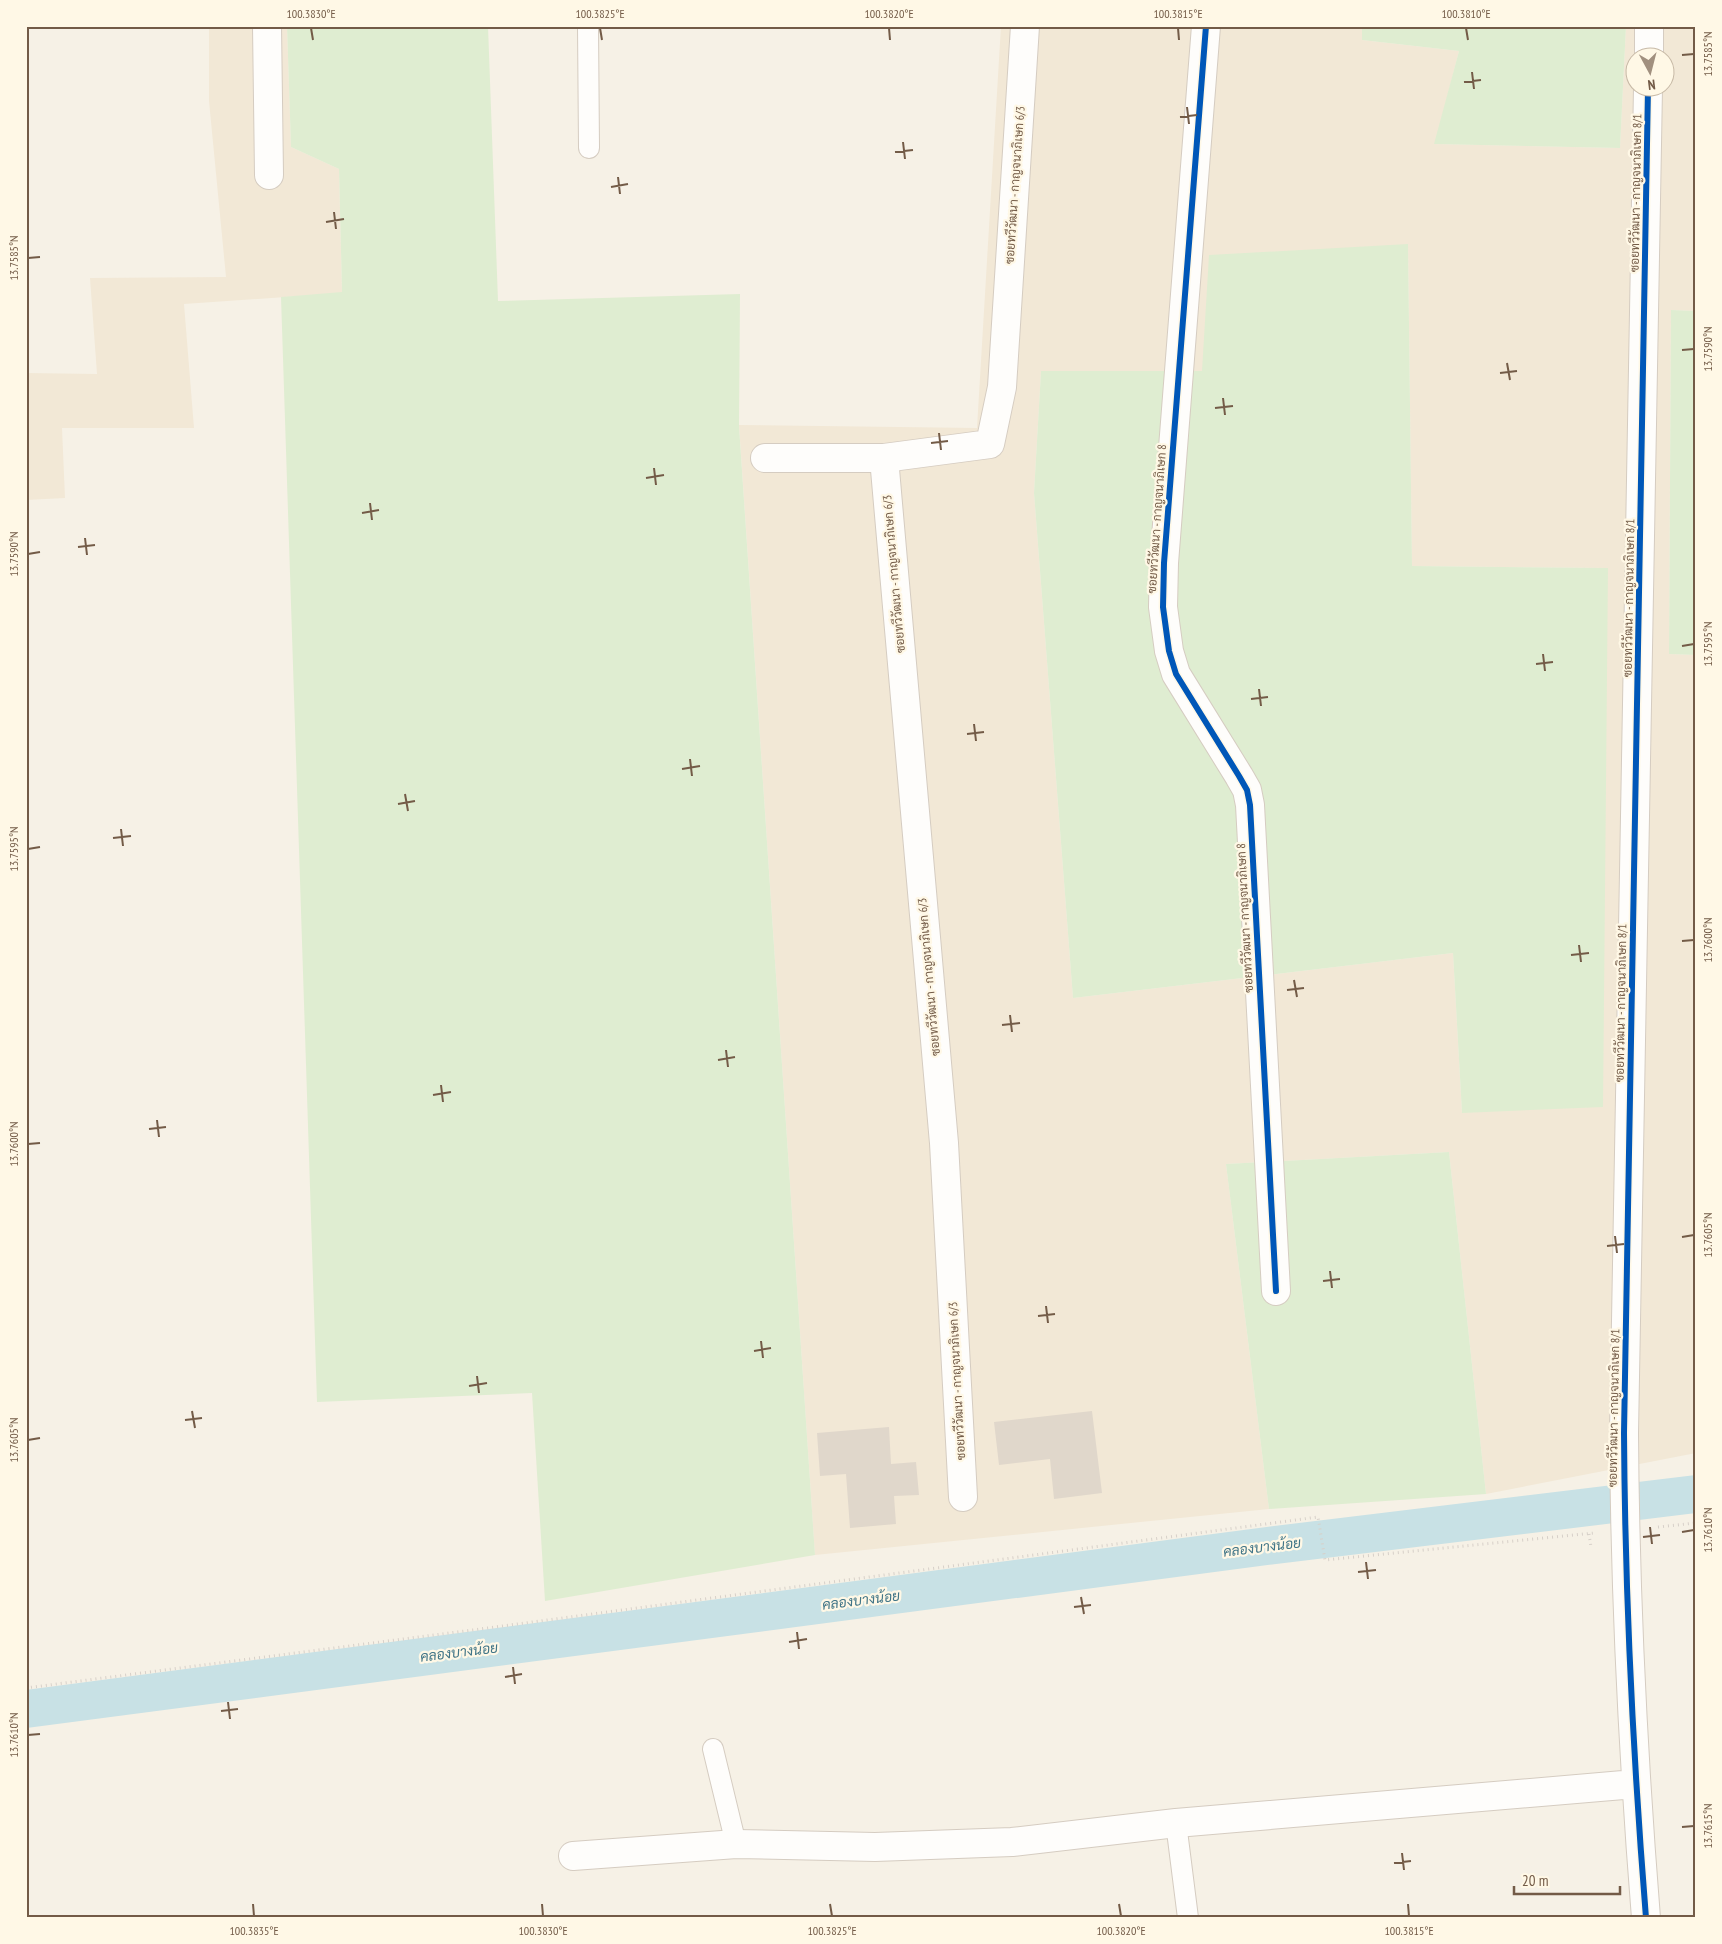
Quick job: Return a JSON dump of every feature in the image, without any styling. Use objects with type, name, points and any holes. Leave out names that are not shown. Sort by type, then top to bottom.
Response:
[{"type":"street","points":[[268,26],[269,175]]},
{"type":"street","name":"ซอยทวีวัฒนา - กาญจนาภิเษก 6/3","points":[[765,458],[884,458],[990,444],[1002,387],[1025,26]]},
{"type":"street","name":"ซอยทวีวัฒนา - กาญจนาภิเษก 8","points":[[1206,26],[1164,563],[1163,607],[1169,651],[1176,674],[1247,790],[1250,805],[1276,1291]]},
{"type":"street","points":[[1649,26],[1649,48]]},
{"type":"street","name":"ซอยทวีวัฒนา - กาญจนาภิเษก 8/1","points":[[1646,1918],[1635,1784],[1625,1558],[1624,1433],[1648,98]]},
{"type":"street","name":"ซอยทวีวัฒนา - กาญจนาภิเษก 6/3","points":[[884,458],[944,1143],[963,1497]]},
{"type":"street","points":[[573,1856],[736,1844],[875,1847],[1012,1842],[1176,1823],[1635,1784]]},
{"type":"lane","points":[[588,26],[589,148]]},
{"type":"lane","points":[[713,1749],[736,1844]]},
{"type":"lane","points":[[1176,1823],[1188,1918]]},
{"type":"path","points":[[26,1688],[470,1631],[1318,1516],[1325,1560],[1599,1533]]},
{"type":"path","points":[[1657,1527],[1696,1523]]},
{"type":"shaded area","points":[[209,26],[287,26],[291,147],[339,169],[342,293],[184,304],[194,428],[62,428],[65,498],[26,500],[26,373],[97,374],[90,278],[226,277],[209,101]]},
{"type":"shaded area","points":[[1001,26],[1362,26],[1362,40],[1459,51],[1435,144],[1620,148],[1624,67],[1624,98],[1674,98],[1674,48],[1625,48],[1626,26],[1696,26],[1696,311],[1671,310],[1669,654],[1696,655],[1696,1453],[1486,1494],[1449,1152],[1226,1164],[1269,1509],[815,1555],[739,425],[977,428]],"holes":[[[1408,244],[1412,566],[1608,568],[1462,1113],[1453,953],[1073,998],[1034,493],[1041,371],[1202,371]]]},
{"type":"green space","points":[[287,26],[488,26],[498,301],[740,294],[739,426],[815,1555],[545,1601],[532,1393],[317,1402],[281,297],[342,292],[339,169],[291,147]]},
{"type":"green space","points":[[1362,26],[1626,26],[1620,148],[1434,144],[1459,51],[1362,40]]},
{"type":"green space","points":[[1408,244],[1412,566],[1608,568],[1603,1107],[1462,1113],[1453,953],[1073,998],[1034,493],[1041,371],[1202,371],[1209,255]]},
{"type":"green space","points":[[1671,310],[1696,311],[1696,655],[1669,654]]},
{"type":"green space","points":[[1449,1152],[1486,1494],[1269,1509],[1226,1164]]},
{"type":"building","points":[[1092,1411],[1102,1493],[1054,1499],[1050,1459],[999,1465],[994,1422]]},
{"type":"building","points":[[889,1427],[891,1464],[916,1462],[919,1495],[894,1496],[896,1524],[850,1528],[846,1474],[820,1476],[817,1433]]},
{"type":"waterway","name":"คลองบางน้อย","points":[[26,1709],[1267,1546],[1696,1494]]},
{"type":"cycle path","points":[[1206,26],[1164,563],[1163,607],[1169,651],[1176,674],[1247,790],[1250,805],[1276,1291]]},
{"type":"cycle path","points":[[1646,1918],[1630,1675],[1624,1433],[1648,98]]}]
